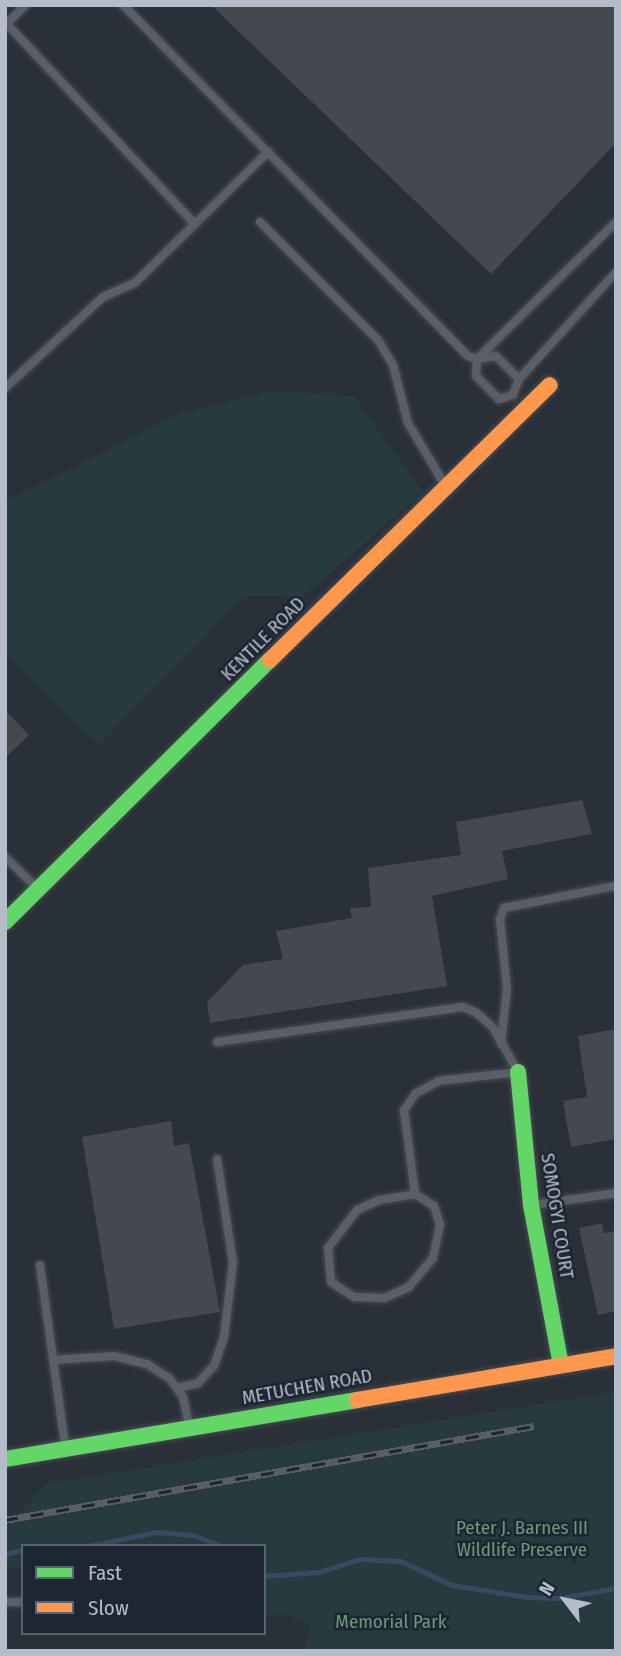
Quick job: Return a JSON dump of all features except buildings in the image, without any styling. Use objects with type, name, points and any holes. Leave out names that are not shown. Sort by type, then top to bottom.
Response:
[{"type":"street","name":"KENTILE ROAD","points":[[5,922],[550,385]]},
{"type":"street","name":"SOMOGYI COURT","points":[[518,1072],[531,1205],[561,1365]]},
{"type":"street","name":"METUCHEN ROAD","points":[[5,1459],[616,1356]]},
{"type":"lane","points":[[26,5],[6,24],[195,224]]},
{"type":"lane","points":[[124,5],[468,356],[477,359],[496,356],[519,379]]},
{"type":"lane","points":[[5,388],[103,297],[135,283],[268,152]]},
{"type":"lane","points":[[260,222],[378,340],[393,365],[408,422],[447,488]]},
{"type":"lane","points":[[513,395],[499,399],[476,376],[477,359],[616,222]]},
{"type":"lane","points":[[513,395],[519,379],[616,272]]},
{"type":"lane","points":[[513,395],[527,409]]},
{"type":"lane","points":[[5,858],[39,890]]},
{"type":"lane","points":[[501,1044],[507,989],[500,919],[504,908],[614,886]]},
{"type":"lane","points":[[217,1042],[463,1006],[477,1013],[518,1072],[439,1081],[415,1093],[403,1118],[415,1194]]},
{"type":"lane","points":[[177,1388],[198,1383],[214,1366],[224,1337],[233,1262],[217,1158]]},
{"type":"lane","points":[[531,1205],[616,1193]]},
{"type":"lane","points":[[415,1194],[435,1206],[440,1225],[433,1258],[409,1287],[384,1298],[354,1297],[331,1282],[328,1248],[357,1210],[379,1200],[415,1194]]},
{"type":"lane","points":[[40,1265],[66,1449]]},
{"type":"lane","points":[[53,1360],[114,1356],[147,1364],[177,1388],[189,1428]]},
{"type":"green space","points":[[269,391],[354,396],[423,492],[303,597],[244,596],[99,745],[5,652],[5,502],[176,415]]},
{"type":"green space","name":"Peter J. Barnes III Wildlife Preserve","points":[[616,1392],[616,1651],[305,1651],[311,1626],[285,1613],[266,1616],[266,1544],[21,1544],[21,1567],[5,1568],[5,1529],[46,1484]]},
{"type":"waterway","points":[[99,1544],[156,1532],[194,1535],[216,1544]]},
{"type":"waterway","points":[[5,1554],[21,1550]]},
{"type":"waterway","points":[[266,1576],[319,1572],[360,1559],[401,1561],[452,1585],[527,1597],[561,1598],[616,1588]]},
{"type":"railway","points":[[5,1520],[534,1426]]},
{"type":"traffic: fast","points":[[5,922],[270,660]]},
{"type":"traffic: fast","points":[[518,1072],[531,1205],[561,1365]]},
{"type":"traffic: fast","points":[[5,1459],[357,1400]]},
{"type":"traffic: slow","points":[[270,660],[550,385]]},
{"type":"traffic: slow","points":[[357,1400],[616,1356]]},
{"type":"park label","name":"Memorial Park","points":[[391,1622]]}]
